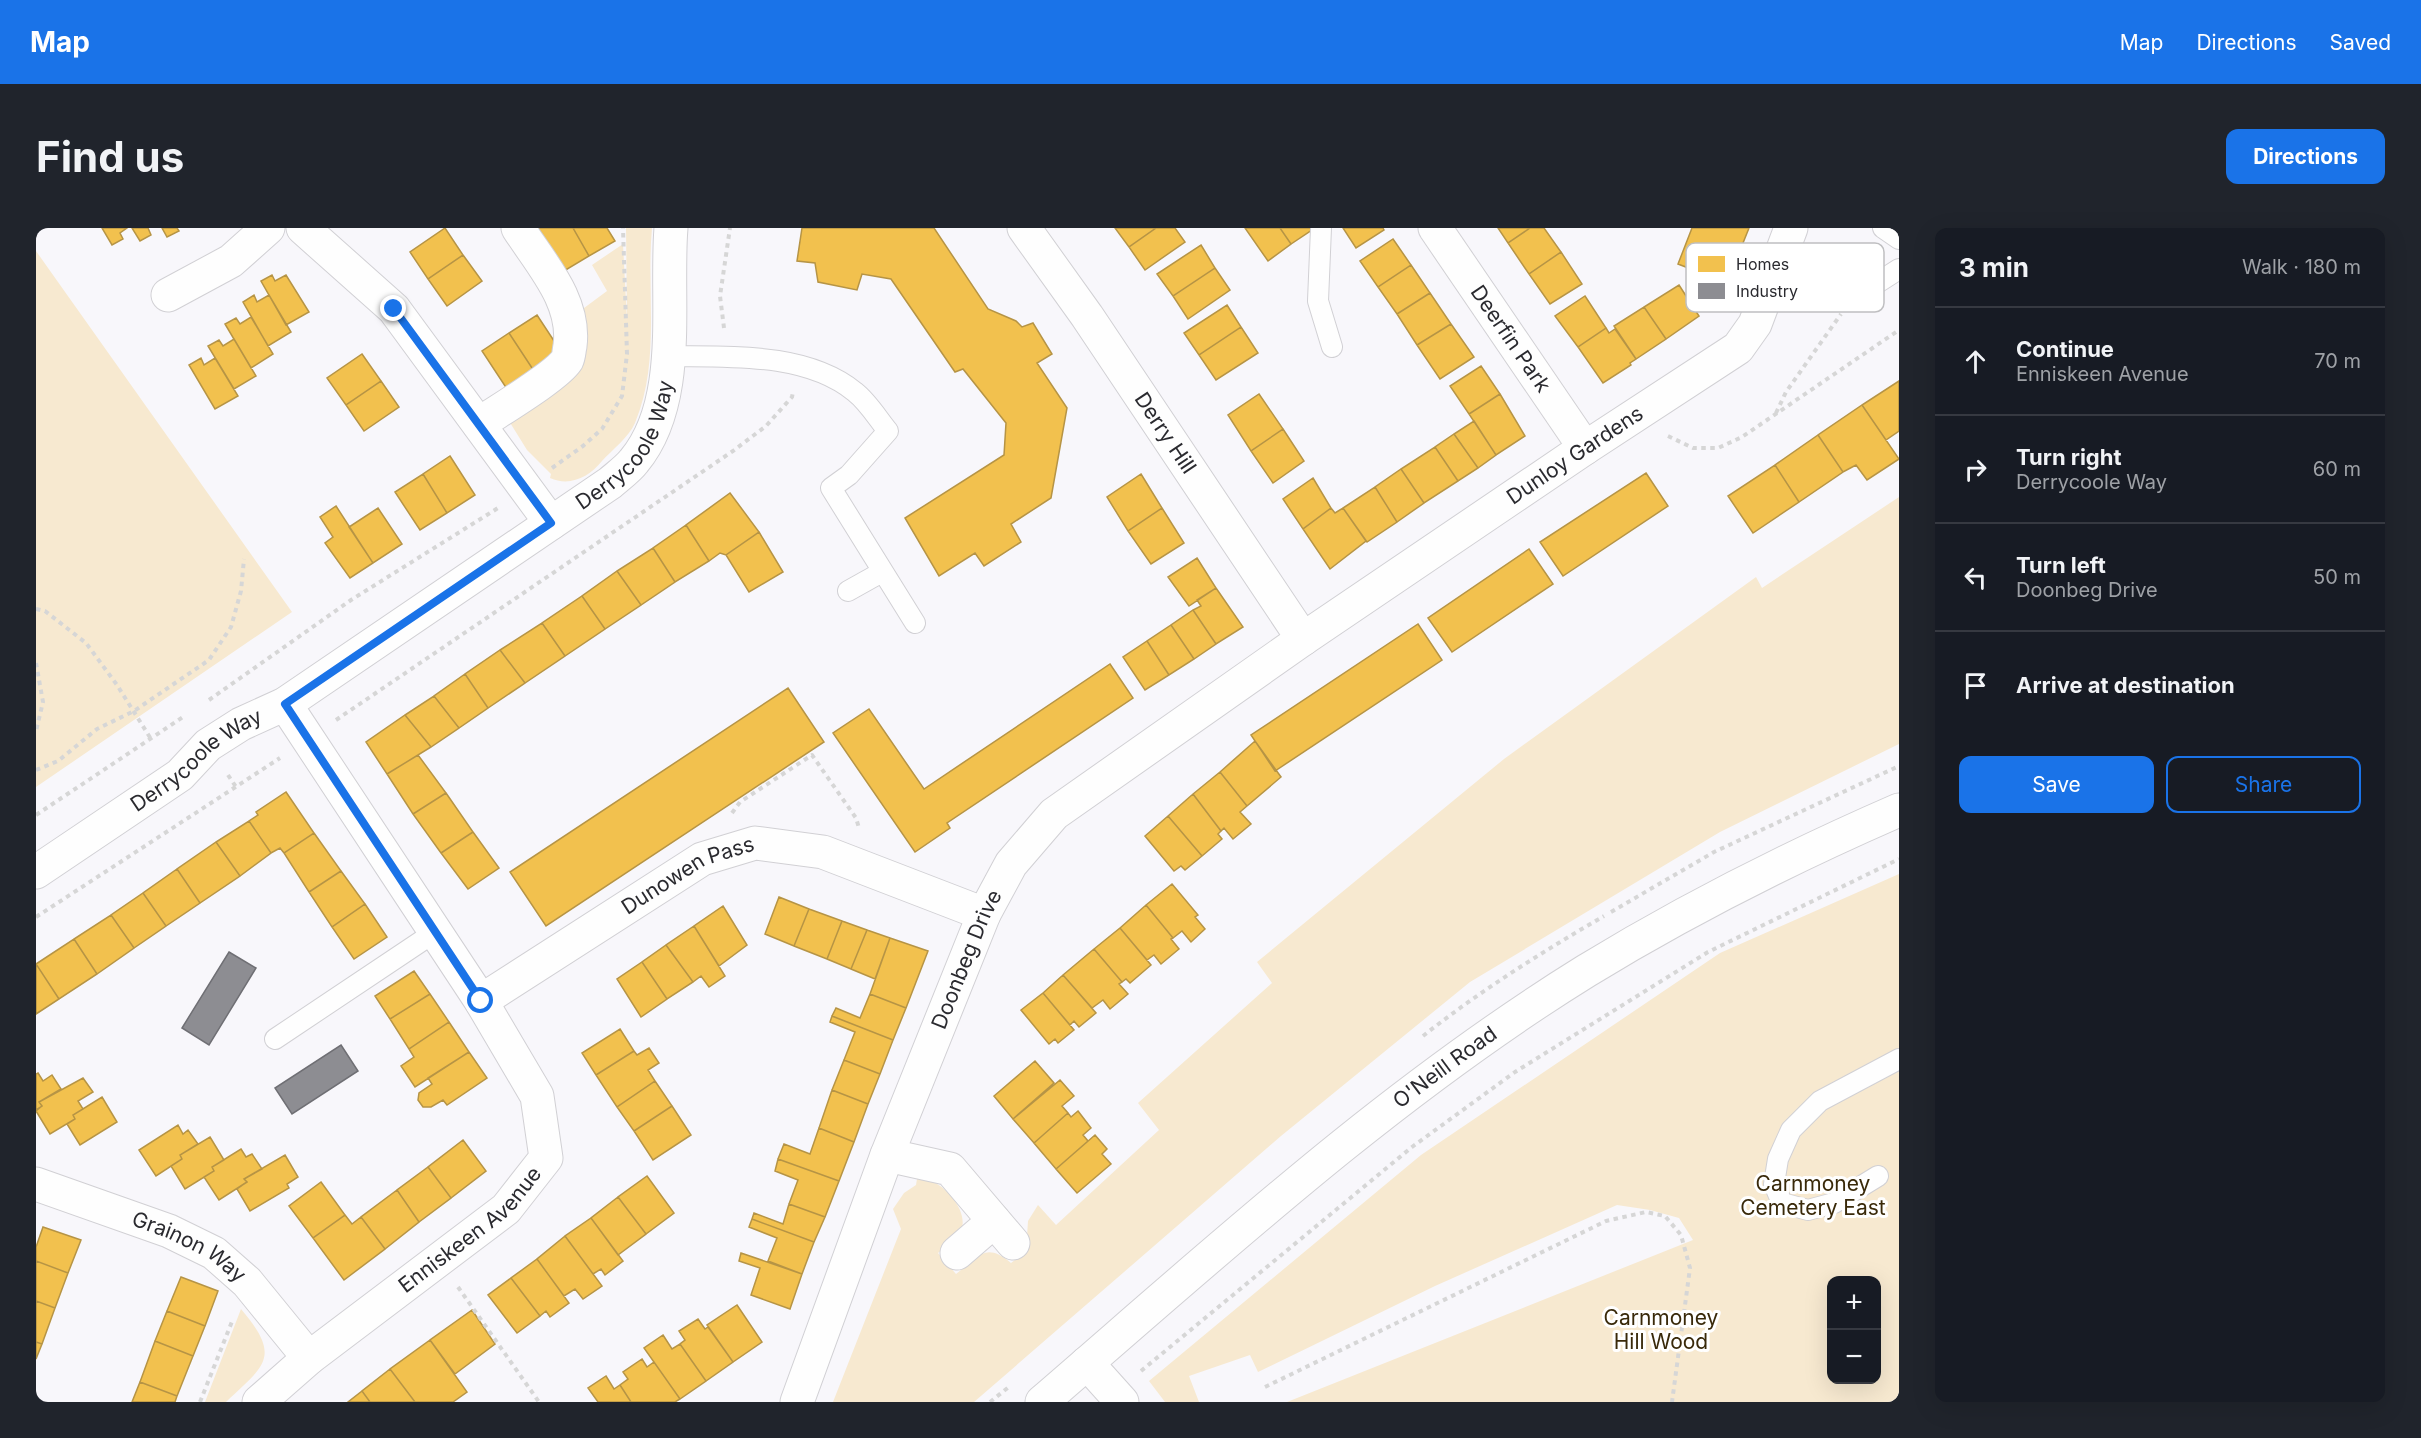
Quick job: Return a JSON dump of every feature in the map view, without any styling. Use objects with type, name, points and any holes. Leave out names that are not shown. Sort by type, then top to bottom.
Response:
[{"type":"street","points":[[168,295],[231,261],[268,228]]},
{"type":"street","points":[[303,228],[394,309],[551,523]]},
{"type":"street","points":[[479,424],[555,372],[568,359],[571,339],[570,317],[563,297],[518,228]]},
{"type":"street","name":"Derrycoole Way","points":[[36,872],[180,775],[208,745],[241,724],[285,704],[610,483],[634,461],[652,432],[664,396],[668,356],[671,228]]},
{"type":"street","name":"Derry Hill","points":[[1024,228],[1087,316],[1303,639]]},
{"type":"street","name":"Deerfin Park","points":[[1435,228],[1585,448]]},
{"type":"street","name":"Dunloy Gardens","points":[[1785,243],[1791,228]]},
{"type":"street","name":"Dunloy Gardens","points":[[1303,639],[1585,448],[1738,348],[1755,324],[1760,312]]},
{"type":"street","name":"Doonbeg Drive","points":[[797,1402],[887,1155],[984,914],[1011,864],[1054,814],[1303,639]]},
{"type":"street","name":"Enniskeen Avenue","points":[[259,1402],[309,1358],[506,1209],[546,1158],[537,1096],[481,1001],[285,704]]},
{"type":"street","name":"O'Neill Road","points":[[1042,1402],[1355,1136],[1480,1043],[1585,972],[1709,901],[1811,848],[1899,810]]},
{"type":"street","name":"Dunowen Pass","points":[[481,1001],[702,858],[755,843],[823,852],[984,914]]},
{"type":"street","points":[[887,1155],[950,1169],[1004,1232],[957,1253]]},
{"type":"street","name":"Grainon Way","points":[[36,1184],[169,1231],[214,1253],[247,1282],[309,1358]]},
{"type":"street","points":[[1087,1363],[1118,1397]]},
{"type":"lane","points":[[1321,228],[1318,301],[1332,347]]},
{"type":"lane","points":[[1883,228],[1899,239]]},
{"type":"lane","points":[[1884,279],[1899,269]]},
{"type":"lane","points":[[668,356],[728,357],[797,364],[822,372],[856,393],[888,431],[849,475],[831,488],[915,623]]},
{"type":"lane","points":[[848,591],[882,572]]},
{"type":"lane","points":[[275,1039],[435,932]]},
{"type":"lane","points":[[1878,1176],[1834,1203],[1808,1210],[1782,1203],[1774,1184],[1778,1159],[1791,1130],[1820,1101],[1899,1059]]},
{"type":"path","points":[[201,705],[351,600],[498,508],[583,446],[602,429],[622,396],[627,354],[623,228]]},
{"type":"path","points":[[728,357],[720,296],[730,228]]},
{"type":"path","points":[[1776,414],[1786,392],[1843,312]]},
{"type":"path","points":[[1640,412],[1671,439],[1693,448],[1718,448],[1776,414],[1899,330]]},
{"type":"path","points":[[36,917],[307,740],[567,565],[766,426],[792,397],[797,364]]},
{"type":"path","points":[[36,770],[57,761],[97,729],[134,711],[209,660],[231,627],[242,591],[244,559]]},
{"type":"path","points":[[36,609],[45,611],[86,643],[151,739]]},
{"type":"path","points":[[36,663],[43,702],[36,730]]},
{"type":"path","points":[[36,815],[186,716]]},
{"type":"path","points":[[702,858],[740,801],[812,755],[856,818],[869,869]]},
{"type":"path","points":[[1118,1397],[1412,1147],[1515,1072],[1708,952],[1899,859]]},
{"type":"path","points":[[1265,1387],[1606,1221],[1646,1212],[1665,1216],[1681,1235],[1690,1268],[1672,1402]]},
{"type":"path","points":[[440,1261],[539,1402]]},
{"type":"path","points":[[200,1402],[247,1282]]},
{"type":"green space","points":[[626,228],[652,228],[650,351],[643,399],[632,428],[597,467],[579,479],[557,481],[550,478],[551,474],[527,450],[509,421],[580,311],[607,291],[592,265],[623,244],[627,321]]},
{"type":"green space","points":[[36,251],[292,612],[36,787]]},
{"type":"green space","points":[[1899,497],[1899,744],[1720,832],[1470,982],[1281,1136],[974,1402],[833,1402],[901,1229],[893,1209],[904,1193],[916,1185],[917,1179],[929,1180],[938,1184],[951,1196],[960,1211],[963,1219],[959,1234],[938,1253],[956,1274],[976,1257],[988,1252],[1002,1256],[1011,1263],[1026,1251],[1028,1221],[1038,1205],[1056,1225],[1159,1130],[1138,1103],[1272,983],[1257,962],[1504,759],[1756,577],[1762,588]]},
{"type":"green space","points":[[1899,874],[1899,1402],[1287,1402],[1693,1240],[1679,1218],[1650,1210],[1617,1205],[1435,1286],[1258,1372],[1250,1355],[1189,1376],[1199,1402],[1165,1402],[1149,1381],[1421,1155],[1720,953]]},
{"type":"green space","points":[[241,1309],[254,1325],[261,1339],[265,1350],[264,1360],[251,1379],[226,1402],[205,1402]]},
{"type":"building: Homes","points":[[102,228],[127,228],[120,233],[123,239],[112,245]]},
{"type":"building: Homes","points":[[132,228],[148,228],[151,235],[140,241]]},
{"type":"building: Homes","points":[[162,228],[177,228],[179,231],[167,237]]},
{"type":"building: Homes","points":[[445,228],[463,255],[428,279],[410,252]]},
{"type":"building: Homes","points":[[538,228],[573,228],[589,256],[564,271]]},
{"type":"building: Homes","points":[[573,228],[607,228],[615,241],[589,256]]},
{"type":"building: Homes","points":[[802,228],[934,228],[988,309],[1016,321],[1022,327],[1033,323],[1052,354],[1037,363],[1067,408],[1051,498],[1011,524],[1021,542],[984,566],[975,553],[939,576],[905,518],[1004,455],[1006,423],[963,369],[955,372],[891,279],[862,274],[857,290],[818,282],[815,263],[797,261]]},
{"type":"building: Homes","points":[[1115,228],[1156,228],[1129,247]]},
{"type":"building: Homes","points":[[1156,228],[1175,228],[1185,242],[1145,270],[1129,247]]},
{"type":"building: Homes","points":[[1245,228],[1280,228],[1291,244],[1268,261]]},
{"type":"building: Homes","points":[[1280,228],[1315,228],[1291,244]]},
{"type":"building: Homes","points":[[1343,228],[1383,228],[1384,230],[1356,248]]},
{"type":"building: Homes","points":[[1498,228],[1530,228],[1508,243]]},
{"type":"building: Homes","points":[[1530,228],[1544,228],[1561,252],[1529,274],[1508,243]]},
{"type":"building: Homes","points":[[1692,228],[1749,228],[1743,243],[1686,243]]},
{"type":"building: Homes","points":[[1393,239],[1411,265],[1378,287],[1360,261]]},
{"type":"building: Homes","points":[[1686,243],[1686,267],[1678,264]]},
{"type":"building: Homes","points":[[1201,245],[1215,268],[1173,296],[1157,274]]},
{"type":"building: Homes","points":[[1561,252],[1582,284],[1550,304],[1529,274]]},
{"type":"building: Homes","points":[[463,255],[482,281],[447,306],[428,279]]},
{"type":"building: Homes","points":[[1411,265],[1430,293],[1397,314],[1378,287]]},
{"type":"building: Homes","points":[[1215,268],[1230,290],[1188,319],[1173,296]]},
{"type":"building: Homes","points":[[272,275],[275,281],[286,275],[309,312],[286,325],[261,281]]},
{"type":"building: Homes","points":[[1679,285],[1686,296],[1686,312],[1696,312],[1699,316],[1666,339],[1644,307]]},
{"type":"building: Homes","points":[[1430,293],[1451,324],[1417,345],[1397,314]]},
{"type":"building: Homes","points":[[254,295],[257,302],[269,295],[291,332],[268,346],[243,302]]},
{"type":"building: Homes","points":[[1585,296],[1606,328],[1578,347],[1555,316]]},
{"type":"building: Homes","points":[[1227,305],[1241,327],[1199,355],[1184,333]]},
{"type":"building: Homes","points":[[1644,307],[1666,339],[1636,359],[1614,326]]},
{"type":"building: Homes","points":[[537,315],[562,353],[534,371],[509,333]]},
{"type":"building: Homes","points":[[251,317],[273,354],[251,368],[225,324],[236,318],[240,324]]},
{"type":"building: Homes","points":[[1451,324],[1474,357],[1440,379],[1417,345]]},
{"type":"building: Homes","points":[[1241,327],[1258,353],[1216,380],[1199,355]]},
{"type":"building: Homes","points":[[1606,328],[1609,333],[1615,329],[1636,359],[1630,363],[1631,365],[1603,383],[1578,347]]},
{"type":"building: Homes","points":[[509,333],[534,371],[507,389],[482,351]]},
{"type":"building: Homes","points":[[234,339],[256,376],[234,389],[208,346],[219,340],[223,346]]},
{"type":"building: Homes","points":[[362,354],[381,381],[346,405],[327,378]]},
{"type":"building: Homes","points":[[201,358],[204,365],[215,358],[238,396],[215,409],[189,365]]},
{"type":"building: Homes","points":[[1481,366],[1500,394],[1469,414],[1450,386]]},
{"type":"building: Homes","points":[[381,381],[399,407],[364,431],[346,405]]},
{"type":"building: Homes","points":[[1899,381],[1899,431],[1886,440],[1862,405]]},
{"type":"building: Homes","points":[[1259,394],[1283,429],[1251,451],[1228,415]]},
{"type":"building: Homes","points":[[1500,394],[1525,436],[1496,455],[1469,414]]},
{"type":"building: Homes","points":[[1862,405],[1899,459],[1867,480],[1856,465],[1843,472],[1818,435]]},
{"type":"building: Homes","points":[[1474,421],[1496,455],[1478,468],[1454,434]]},
{"type":"building: Homes","points":[[1283,429],[1304,461],[1273,483],[1251,451]]},
{"type":"building: Homes","points":[[1454,434],[1478,468],[1458,481],[1435,447]]},
{"type":"building: Homes","points":[[1818,435],[1843,472],[1799,502],[1775,465]]},
{"type":"building: Homes","points":[[1435,447],[1458,481],[1424,503],[1401,469]]},
{"type":"building: Homes","points":[[450,456],[475,495],[447,513],[423,474]]},
{"type":"building: Homes","points":[[1775,465],[1799,502],[1753,533],[1728,496]]},
{"type":"building: Homes","points":[[1401,469],[1424,503],[1397,522],[1375,487]]},
{"type":"building: Homes","points":[[1646,473],[1668,506],[1563,576],[1540,542]]},
{"type":"building: Homes","points":[[423,474],[447,513],[420,530],[395,492]]},
{"type":"building: Homes","points":[[1141,474],[1162,508],[1128,531],[1107,497]]},
{"type":"building: Homes","points":[[1313,478],[1331,508],[1303,529],[1283,499]]},
{"type":"building: Homes","points":[[1375,487],[1397,522],[1367,542],[1343,508]]},
{"type":"building: Homes","points":[[730,493],[759,532],[726,555],[720,553],[709,561],[686,525]]},
{"type":"building: Homes","points":[[336,506],[373,563],[350,578],[325,543],[333,537],[320,517]]},
{"type":"building: Homes","points":[[378,508],[402,544],[373,563],[349,527]]},
{"type":"building: Homes","points":[[1162,508],[1184,543],[1151,564],[1128,531]]},
{"type":"building: Homes","points":[[1331,508],[1335,513],[1343,508],[1366,541],[1330,569],[1303,529]]},
{"type":"building: Homes","points":[[686,525],[709,561],[675,582],[653,548]]},
{"type":"building: Homes","points":[[759,532],[783,572],[749,592],[726,555]]},
{"type":"building: Homes","points":[[653,548],[675,582],[641,605],[617,571]]},
{"type":"building: Homes","points":[[1529,549],[1553,584],[1452,652],[1428,618]]},
{"type":"building: Homes","points":[[1197,558],[1216,588],[1189,606],[1168,577]]},
{"type":"building: Homes","points":[[617,571],[641,605],[605,629],[582,596]]},
{"type":"building: Homes","points":[[1216,588],[1243,627],[1216,644],[1193,610],[1201,606],[1197,600]]},
{"type":"building: Homes","points":[[582,596],[605,629],[565,656],[542,623]]},
{"type":"building: Homes","points":[[1193,610],[1216,644],[1194,659],[1171,625]]},
{"type":"building: Homes","points":[[542,623],[565,656],[525,683],[500,650]]},
{"type":"building: Homes","points":[[1418,624],[1442,660],[1275,771],[1251,735]]},
{"type":"building: Homes","points":[[1171,625],[1194,659],[1169,675],[1147,641]]},
{"type":"building: Homes","points":[[1147,641],[1169,675],[1145,690],[1123,657]]},
{"type":"building: Homes","points":[[500,650],[525,683],[488,708],[465,674]]},
{"type":"building: Homes","points":[[1110,664],[1133,698],[947,823],[950,828],[915,852],[833,733],[869,709],[924,789]]},
{"type":"building: Homes","points":[[465,674],[488,708],[459,728],[434,696]]},
{"type":"building: Homes","points":[[788,688],[824,742],[546,926],[510,872]]},
{"type":"building: Homes","points":[[434,696],[459,728],[431,747],[405,715]]},
{"type":"building: Homes","points":[[405,715],[431,747],[387,774],[366,742]]},
{"type":"building: Homes","points":[[1255,741],[1281,777],[1247,806],[1220,772]]},
{"type":"building: Homes","points":[[418,755],[446,793],[413,814],[387,774]]},
{"type":"building: Homes","points":[[1220,772],[1247,806],[1240,812],[1251,824],[1233,839],[1224,828],[1221,831],[1193,794]]},
{"type":"building: Homes","points":[[286,792],[314,833],[284,853],[280,848],[271,853],[249,821],[258,815],[256,812]]},
{"type":"building: Homes","points":[[446,793],[473,832],[441,853],[413,814]]},
{"type":"building: Homes","points":[[1193,794],[1221,831],[1218,834],[1222,839],[1202,856],[1168,816]]},
{"type":"building: Homes","points":[[1168,816],[1202,856],[1185,870],[1181,866],[1174,871],[1145,836]]},
{"type":"building: Homes","points":[[249,821],[271,853],[240,876],[216,842]]},
{"type":"building: Homes","points":[[473,832],[499,868],[468,889],[441,853]]},
{"type":"building: Homes","points":[[314,833],[341,871],[309,892],[284,853]]},
{"type":"building: Homes","points":[[216,842],[240,876],[200,903],[177,869]]},
{"type":"building: Homes","points":[[177,869],[200,903],[166,926],[143,893]]},
{"type":"building: Homes","points":[[341,871],[365,904],[332,927],[309,892]]},
{"type":"building: Homes","points":[[1172,884],[1198,915],[1195,917],[1205,929],[1191,942],[1182,931],[1173,938],[1146,905]]},
{"type":"building: Homes","points":[[143,893],[166,926],[134,948],[111,915]]},
{"type":"building: Homes","points":[[779,897],[809,909],[794,946],[765,934]]},
{"type":"building: Homes","points":[[365,904],[387,937],[354,959],[332,927]]},
{"type":"building: Homes","points":[[1146,905],[1173,938],[1171,939],[1179,949],[1161,964],[1154,955],[1147,960],[1120,928]]},
{"type":"building: Homes","points":[[723,906],[747,945],[719,966],[694,926]]},
{"type":"building: Homes","points":[[809,909],[842,921],[827,959],[794,946]]},
{"type":"building: Homes","points":[[111,915],[134,948],[97,974],[74,939]]},
{"type":"building: Homes","points":[[842,921],[867,930],[851,969],[827,959]]},
{"type":"building: Homes","points":[[694,926],[725,976],[709,987],[701,976],[693,982],[666,945]]},
{"type":"building: Homes","points":[[1120,928],[1151,965],[1130,983],[1126,979],[1122,982],[1094,949]]},
{"type":"building: Homes","points":[[867,930],[890,938],[875,979],[851,969]]},
{"type":"building: Homes","points":[[890,938],[928,951],[906,1008],[870,994]]},
{"type":"building: Homes","points":[[74,939],[97,974],[59,999],[36,964]]},
{"type":"building: Homes","points":[[666,945],[693,982],[667,999],[642,962]]},
{"type":"building: Homes","points":[[1094,949],[1122,982],[1119,984],[1128,994],[1110,1009],[1103,1000],[1092,1008],[1063,975]]},
{"type":"building: Homes","points":[[642,962],[667,999],[641,1017],[617,979]]},
{"type":"building: Homes","points":[[36,964],[59,999],[36,1014]]},
{"type":"building: Homes","points":[[414,971],[430,994],[390,1019],[375,996]]},
{"type":"building: Homes","points":[[1063,975],[1096,1013],[1079,1027],[1074,1021],[1070,1025],[1043,993]]},
{"type":"building: Homes","points":[[1043,993],[1074,1030],[1058,1043],[1055,1039],[1049,1044],[1021,1010]]},
{"type":"building: Homes","points":[[430,994],[449,1022],[409,1049],[390,1019]]},
{"type":"building: Homes","points":[[870,994],[906,1008],[893,1040],[832,1016],[836,1008],[860,1018]]},
{"type":"building: Homes","points":[[832,1016],[893,1040],[880,1074],[844,1060],[855,1032],[830,1022]]},
{"type":"building: Homes","points":[[449,1022],[469,1052],[415,1087],[401,1066],[414,1057],[409,1049]]},
{"type":"building: Homes","points":[[620,1029],[634,1051],[596,1075],[582,1053]]},
{"type":"building: Homes","points":[[649,1048],[659,1063],[648,1070],[655,1081],[617,1107],[596,1075],[634,1051],[637,1055]]},
{"type":"building: Homes","points":[[469,1052],[487,1078],[447,1105],[443,1100],[431,1107],[423,1107],[418,1100],[419,1093],[432,1084],[428,1078]]},
{"type":"building: Homes","points":[[844,1060],[880,1074],[868,1104],[832,1090]]},
{"type":"building: Homes","points":[[1035,1061],[1054,1083],[1013,1119],[994,1096]]},
{"type":"building: Homes","points":[[38,1073],[43,1081],[52,1075],[61,1089],[39,1102],[42,1106],[36,1110],[36,1074]]},
{"type":"building: Homes","points":[[83,1078],[93,1092],[78,1101],[83,1109],[73,1115],[75,1119],[50,1134],[36,1111],[42,1106],[39,1102]]},
{"type":"building: Homes","points":[[1060,1080],[1074,1096],[1062,1106],[1068,1113],[1034,1143],[1013,1119]]},
{"type":"building: Homes","points":[[655,1081],[672,1106],[634,1131],[617,1107]]},
{"type":"building: Homes","points":[[832,1090],[868,1104],[854,1142],[819,1128]]},
{"type":"building: Homes","points":[[102,1097],[117,1122],[80,1145],[67,1124],[75,1119],[73,1115]]},
{"type":"building: Homes","points":[[672,1106],[691,1135],[653,1160],[634,1131]]},
{"type":"building: Homes","points":[[1078,1111],[1091,1128],[1083,1135],[1088,1141],[1056,1169],[1034,1143],[1068,1113],[1071,1117]]},
{"type":"building: Homes","points":[[178,1125],[183,1134],[188,1130],[198,1144],[180,1155],[182,1159],[156,1176],[139,1150]]},
{"type":"building: Homes","points":[[819,1128],[854,1142],[839,1181],[778,1159],[784,1144],[810,1154]]},
{"type":"building: Homes","points":[[1095,1135],[1107,1149],[1102,1154],[1111,1164],[1077,1193],[1056,1169]]},
{"type":"building: Homes","points":[[210,1137],[224,1160],[212,1167],[214,1171],[185,1189],[171,1166],[182,1159],[180,1155]]},
{"type":"building: Homes","points":[[463,1140],[486,1171],[451,1198],[428,1167]]},
{"type":"building: Homes","points":[[241,1149],[246,1157],[252,1154],[262,1169],[244,1179],[247,1182],[219,1200],[204,1177],[214,1171],[212,1167]]},
{"type":"building: Homes","points":[[285,1155],[298,1177],[287,1184],[289,1188],[250,1211],[237,1189],[247,1182],[244,1179]]},
{"type":"building: Homes","points":[[778,1159],[839,1181],[825,1217],[789,1204],[798,1180],[775,1171]]},
{"type":"building: Homes","points":[[428,1167],[451,1198],[419,1222],[397,1190]]},
{"type":"building: Homes","points":[[647,1176],[674,1213],[646,1234],[618,1197]]},
{"type":"building: Homes","points":[[321,1182],[345,1215],[313,1238],[289,1206]]},
{"type":"building: Homes","points":[[397,1190],[419,1222],[385,1249],[361,1217]]},
{"type":"building: Homes","points":[[618,1197],[646,1234],[618,1255],[591,1218]]},
{"type":"building: Homes","points":[[789,1204],[825,1217],[814,1242],[752,1219],[754,1213],[783,1224]]},
{"type":"building: Homes","points":[[345,1215],[352,1224],[361,1217],[385,1249],[344,1280],[313,1238]]},
{"type":"building: Homes","points":[[591,1218],[623,1261],[605,1275],[601,1269],[593,1274],[565,1236]]},
{"type":"building: Homes","points":[[752,1219],[814,1242],[802,1274],[768,1261],[777,1238],[749,1227]]},
{"type":"building: Homes","points":[[43,1227],[81,1240],[68,1273],[36,1261],[36,1247]]},
{"type":"building: Homes","points":[[565,1236],[602,1286],[583,1299],[575,1289],[564,1296],[537,1259]]},
{"type":"building: Homes","points":[[741,1253],[802,1274],[790,1309],[751,1295],[760,1268],[739,1261]]},
{"type":"building: Homes","points":[[537,1259],[569,1303],[550,1317],[546,1311],[540,1316],[511,1278]]},
{"type":"building: Homes","points":[[36,1261],[68,1273],[55,1308],[36,1301]]},
{"type":"building: Homes","points":[[181,1277],[218,1291],[205,1326],[167,1311]]},
{"type":"building: Homes","points":[[511,1278],[540,1316],[517,1333],[488,1295]]},
{"type":"building: Homes","points":[[36,1301],[55,1308],[42,1344],[36,1342]]},
{"type":"building: Homes","points":[[737,1305],[762,1342],[733,1362],[707,1325]]},
{"type":"building: Homes","points":[[472,1310],[495,1344],[455,1374],[430,1340]]},
{"type":"building: Homes","points":[[167,1311],[205,1326],[193,1356],[155,1341]]},
{"type":"building: Homes","points":[[698,1319],[705,1329],[708,1327],[733,1362],[706,1381],[680,1344],[685,1340],[679,1331]]},
{"type":"building: Homes","points":[[663,1335],[672,1349],[680,1344],[706,1381],[680,1399],[644,1348]]},
{"type":"building: Homes","points":[[430,1340],[467,1392],[453,1402],[415,1402],[390,1369]]},
{"type":"building: Homes","points":[[155,1341],[193,1356],[177,1396],[140,1382]]},
{"type":"building: Homes","points":[[36,1342],[42,1344],[36,1359]]},
{"type":"building: Homes","points":[[642,1359],[647,1367],[654,1362],[680,1399],[675,1402],[631,1402],[620,1385],[628,1379],[623,1372]]},
{"type":"building: Homes","points":[[390,1369],[415,1402],[370,1402],[362,1391]]},
{"type":"building: Homes","points":[[606,1376],[614,1389],[620,1385],[631,1402],[598,1402],[588,1388]]},
{"type":"building: Homes","points":[[140,1382],[177,1396],[175,1402],[132,1402]]},
{"type":"building: Homes","points":[[362,1391],[370,1402],[348,1402]]},
{"type":"building: Industry","points":[[229,952],[256,968],[209,1045],[182,1028]]},
{"type":"building: Industry","points":[[341,1045],[358,1071],[292,1114],[275,1088]]},
{"type":"route","points":[[394,309],[551,523],[285,704],[481,1001]]},
{"type":"park label","name":"Carnmoney Cemetery East","points":[[1813,1196]]},
{"type":"park label","name":"Carnmoney Hill Wood","points":[[1661,1330]]}]
